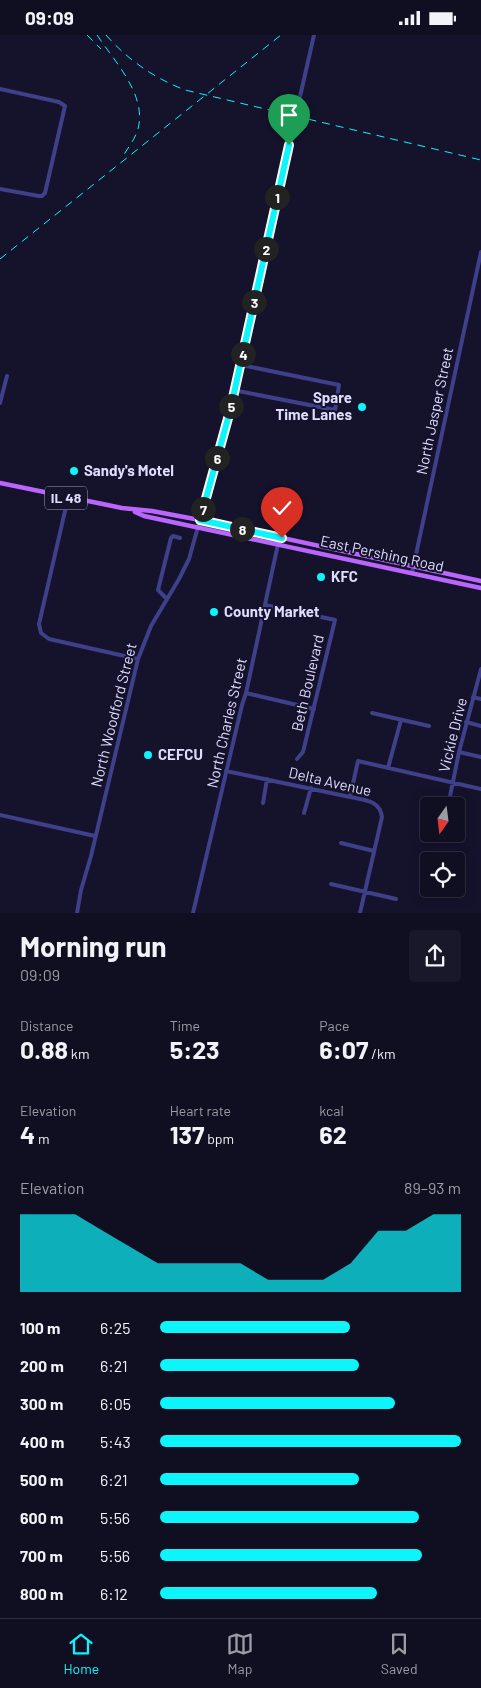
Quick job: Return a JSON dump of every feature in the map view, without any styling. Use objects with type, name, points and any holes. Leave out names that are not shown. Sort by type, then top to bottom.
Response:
[{"type":"main road","name":"East Pershing Road","points":[[0,483],[132,510],[152,511],[200,520],[481,581]]},
{"type":"main road","name":"East Pershing Road","points":[[132,510],[144,516],[481,588]]},
{"type":"street","name":"North Woodford Street","points":[[77,913],[80,894],[91,857],[138,659],[151,626],[189,559],[222,441],[314,35]]},
{"type":"street","points":[[0,89],[59,102],[65,106],[47,189],[42,196],[0,189]]},
{"type":"street","name":"North Jasper Street","points":[[412,573],[481,252]]},
{"type":"street","points":[[233,390],[334,410],[339,385],[240,365]]},
{"type":"street","points":[[0,403],[7,376]]},
{"type":"street","points":[[68,498],[39,624],[42,633],[49,639],[138,659]]},
{"type":"street","points":[[167,599],[158,590],[171,538],[173,536],[180,538]]},
{"type":"street","name":"North Charles Street","points":[[193,913],[246,693],[278,545],[282,538]]},
{"type":"street","name":"Beth Boulevard","points":[[265,605],[335,620],[303,753],[297,759]]},
{"type":"street","name":"Vickie Drive","points":[[450,797],[458,752],[481,669]]},
{"type":"street","points":[[246,693],[314,709]]},
{"type":"street","points":[[473,697],[481,699]]},
{"type":"street","points":[[372,713],[429,726]]},
{"type":"street","points":[[388,768],[400,720]]},
{"type":"street","points":[[466,722],[481,726]]},
{"type":"street","points":[[458,752],[481,757]]},
{"type":"street","points":[[350,797],[358,761],[481,789]]},
{"type":"street","name":"Delta Avenue","points":[[226,771],[369,801],[381,809],[382,817],[360,913]]},
{"type":"street","points":[[263,803],[268,779]]},
{"type":"street","points":[[304,813],[310,788]]},
{"type":"street","points":[[0,815],[95,836]]},
{"type":"street","points":[[341,843],[374,851]]},
{"type":"street","points":[[332,884],[396,899]]},
{"type":"railway","points":[[87,35],[101,49]]},
{"type":"railway","points":[[97,35],[128,79],[138,104],[140,116],[138,129],[123,156]]},
{"type":"railway","points":[[106,35],[142,67],[163,80],[185,90],[481,160]]},
{"type":"railway","points":[[0,259],[281,35]]},
{"type":"place","name":"Spare Time Lanes","points":[[362,407]]},
{"type":"place","name":"Sandy's Motel","points":[[74,471]]},
{"type":"place","name":"KFC","points":[[321,577]]},
{"type":"place","name":"County Market","points":[[214,612]]},
{"type":"place","name":"CEFCU","points":[[148,755]]},
{"type":"route","points":[[282,538],[200,520],[230,411],[233,390],[243,355],[289,145]]}]
